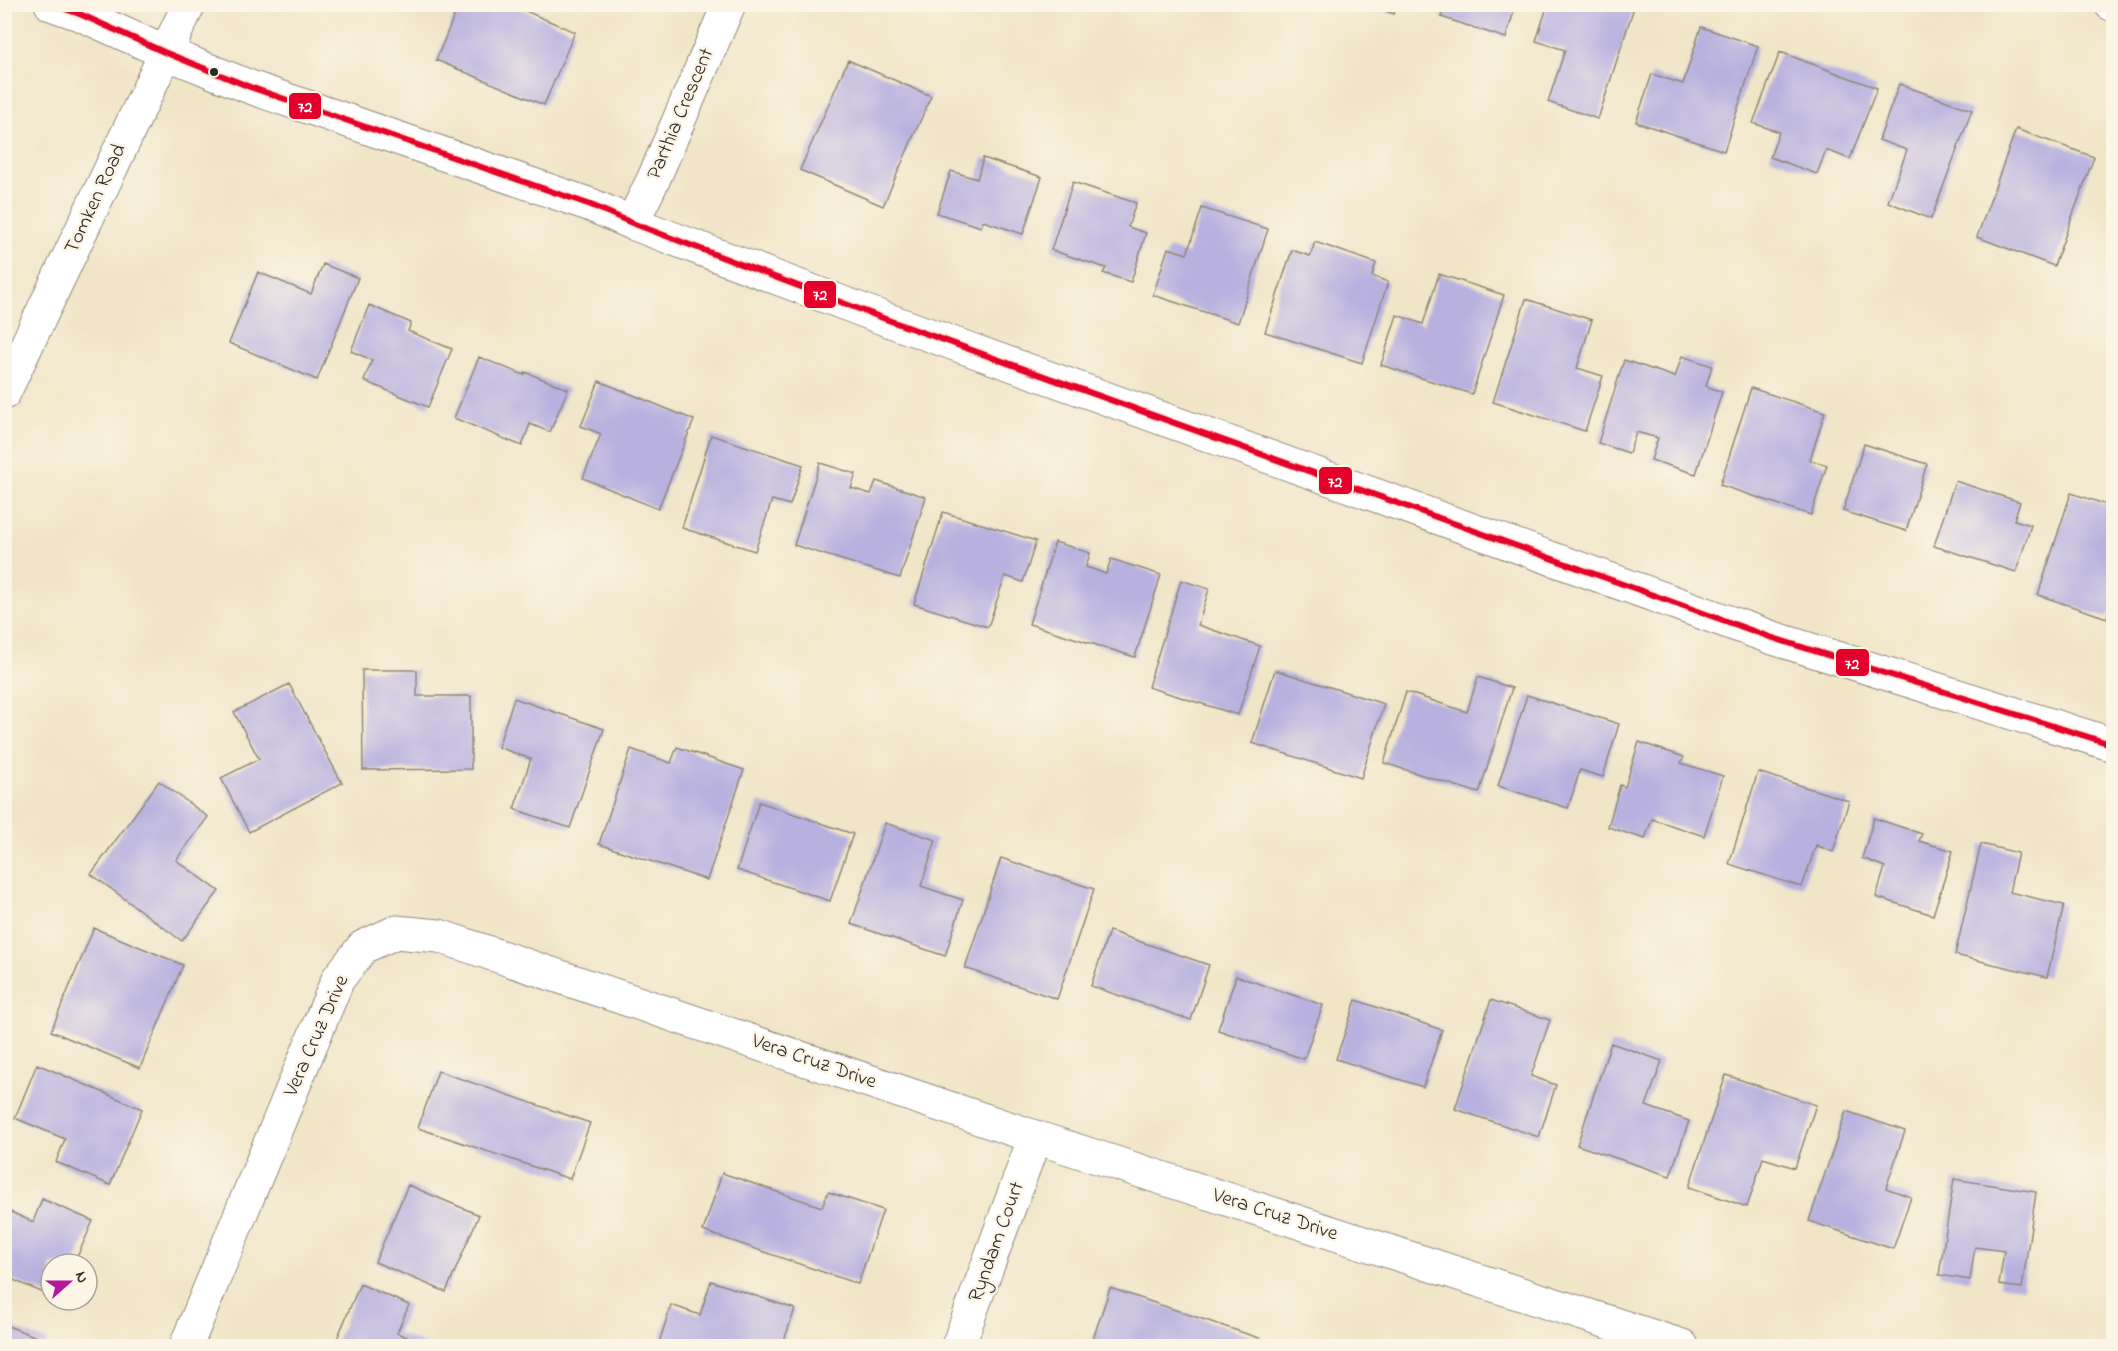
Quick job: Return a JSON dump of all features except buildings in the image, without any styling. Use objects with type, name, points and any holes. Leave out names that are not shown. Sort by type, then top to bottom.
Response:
[{"type":"street","points":[[51,4],[250,87],[591,205],[888,320],[1759,633],[2114,745]]},
{"type":"street","name":"Tomken Road","points":[[4,393],[164,52],[189,4]]},
{"type":"street","name":"Parthia Crescent","points":[[633,223],[729,4]]},
{"type":"street","name":"Vera Cruz Drive","points":[[186,1347],[338,979],[363,948],[396,932],[439,936],[1035,1137],[1682,1347]]},
{"type":"street","name":"Ryndam Court","points":[[958,1347],[1035,1137]]},
{"type":"transit line","name":"72","points":[[51,4],[250,87],[591,205],[632,223],[888,320],[1770,637],[2114,745]]}]
